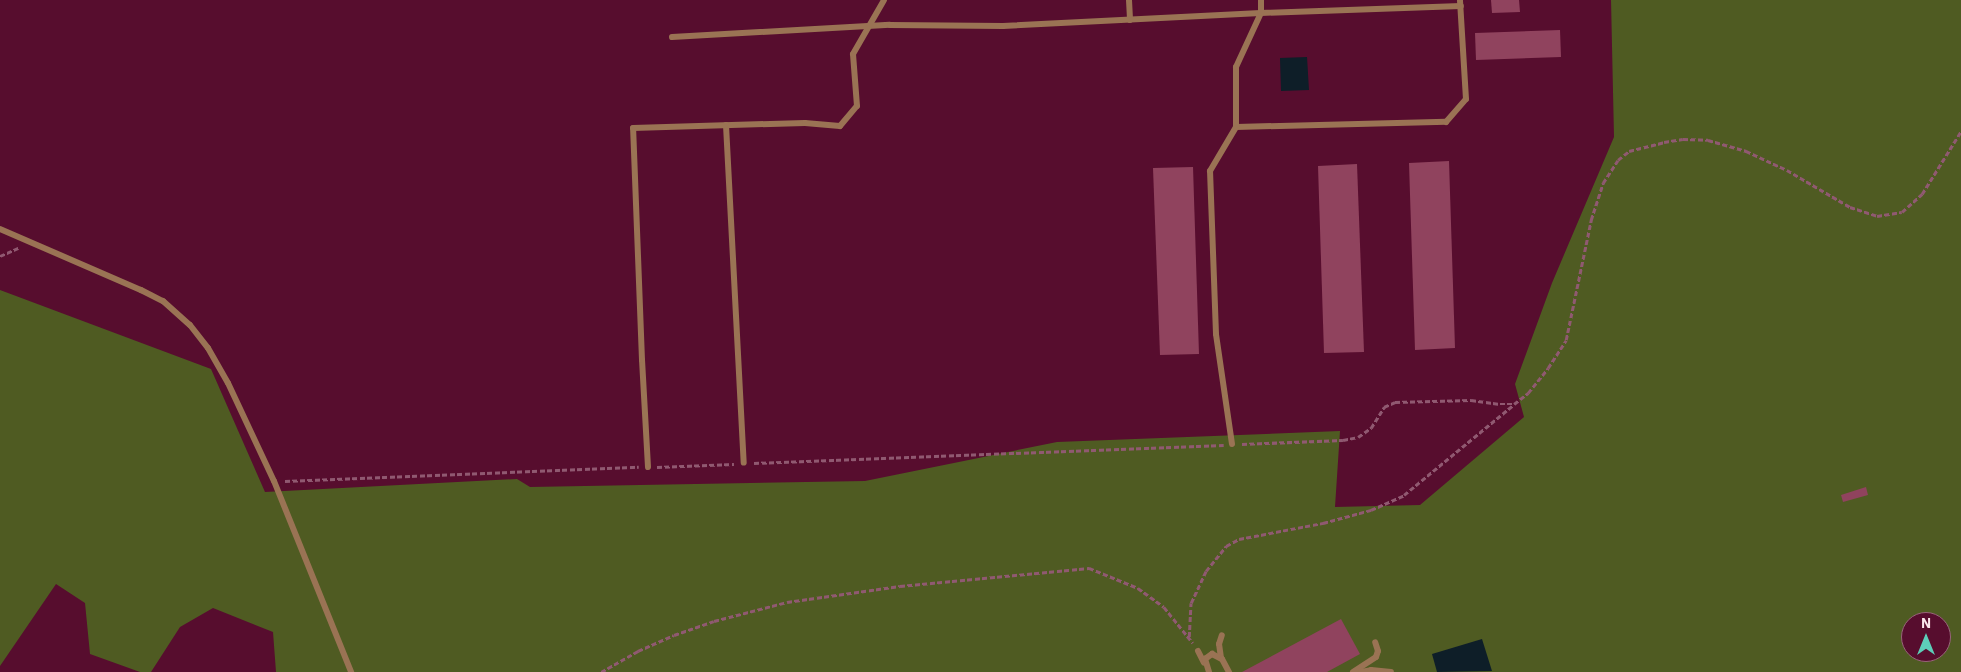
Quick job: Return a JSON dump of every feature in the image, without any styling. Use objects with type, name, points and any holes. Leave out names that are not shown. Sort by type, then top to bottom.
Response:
[{"type":"lane","points":[[648,467],[633,128],[805,122],[840,126],[857,106],[853,54],[884,0]]},
{"type":"lane","points":[[1129,0],[1130,20]]},
{"type":"lane","points":[[1232,444],[1216,334],[1210,172],[1236,126],[1236,67],[1261,13],[1261,0]]},
{"type":"lane","points":[[672,37],[870,26],[1003,26],[1461,3],[1466,99],[1446,122],[1236,126]]},
{"type":"lane","points":[[726,125],[744,463]]},
{"type":"lane","points":[[0,229],[156,298],[190,325],[208,348],[228,383],[274,481],[351,672]]},
{"type":"lane","points":[[1222,635],[1219,644],[1222,659],[1229,672]]},
{"type":"lane","points":[[1353,672],[1376,657],[1378,651],[1375,642]]},
{"type":"lane","points":[[1198,651],[1207,669]]},
{"type":"lane","points":[[1207,669],[1205,659],[1208,656],[1217,655],[1222,659]]},
{"type":"lane","points":[[1361,672],[1391,672]]},
{"type":"path","points":[[1189,637],[1191,603],[1214,559],[1226,546],[1239,539],[1323,523],[1371,510],[1404,495],[1528,393],[1548,368],[1566,340],[1591,220],[1602,183],[1618,160],[1629,152],[1664,142],[1683,139],[1708,140],[1746,150],[1787,170],[1850,208],[1877,216],[1902,212],[1922,194],[1961,131]]},
{"type":"path","points":[[0,256],[17,249],[26,239]]},
{"type":"path","points":[[274,481],[1342,440],[1358,437],[1370,428],[1384,407],[1395,402],[1471,400],[1514,404]]},
{"type":"path","points":[[601,672],[638,651],[674,635],[714,621],[787,602],[900,586],[1089,568],[1117,578],[1145,593],[1164,607],[1198,651]]},
{"type":"green space","points":[[1611,0],[1961,0],[1961,672],[276,672],[273,632],[213,608],[180,627],[151,672],[140,672],[90,654],[85,603],[56,584],[0,666],[0,290],[211,369],[265,492],[517,479],[530,487],[865,481],[1057,442],[1340,431],[1335,507],[1420,505],[1524,417],[1515,384],[1552,283],[1614,137]]},
{"type":"water","points":[[1307,57],[1309,90],[1281,91],[1280,58]]},
{"type":"water","points":[[1482,639],[1492,671],[1437,672],[1432,654]]},
{"type":"building","points":[[1491,0],[1519,0],[1520,12],[1492,13]]},
{"type":"building","points":[[1560,30],[1561,57],[1476,60],[1475,33]]},
{"type":"building","points":[[1449,161],[1455,348],[1415,350],[1409,163]]},
{"type":"building","points":[[1357,164],[1364,352],[1324,353],[1318,166]]},
{"type":"building","points":[[1193,167],[1199,354],[1160,355],[1153,168]]},
{"type":"building","points":[[1866,487],[1868,495],[1843,502],[1841,495]]},
{"type":"building","points":[[1341,619],[1360,654],[1327,672],[1242,672]]}]
